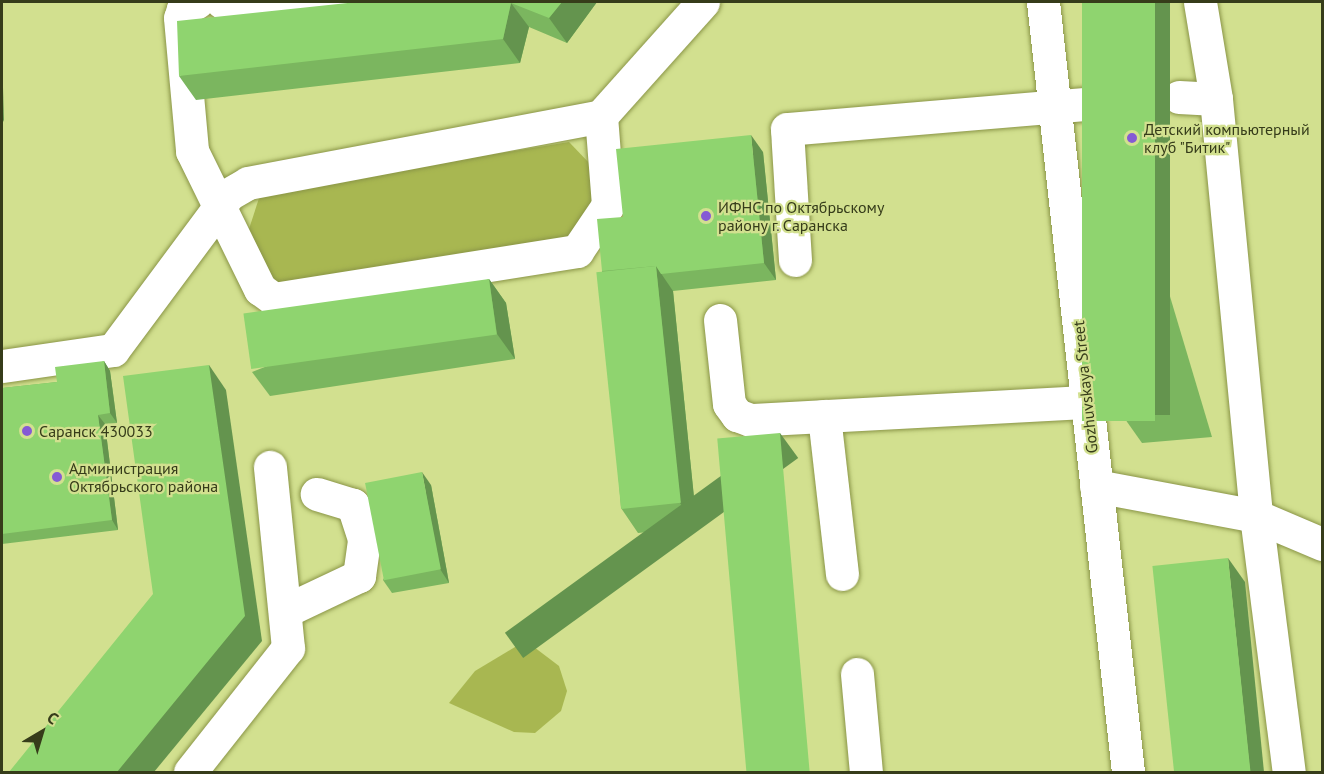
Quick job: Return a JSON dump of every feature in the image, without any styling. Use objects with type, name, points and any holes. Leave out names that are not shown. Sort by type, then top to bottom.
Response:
[{"type":"street","points":[[197,2],[183,9],[180,18],[192,151],[217,209],[260,289],[274,299],[577,252],[608,205],[601,116]]},
{"type":"street","points":[[222,2],[240,12],[390,2]]},
{"type":"street","points":[[2,366],[113,350],[217,209],[248,183],[601,116],[703,2]]},
{"type":"street","name":"Gozhuvskaya Street","points":[[1043,2],[1128,772]]},
{"type":"street","points":[[1200,2],[1216,99],[1256,516],[1289,772]]},
{"type":"street","points":[[1179,97],[1216,99]]},
{"type":"street","points":[[795,261],[787,129],[1107,102]]},
{"type":"street","points":[[720,320],[729,404],[737,415],[751,420],[1087,402]]},
{"type":"street","points":[[824,417],[842,573]]},
{"type":"street","points":[[190,772],[288,648],[270,467]]},
{"type":"street","points":[[1096,486],[1256,516],[1323,544]]},
{"type":"street","points":[[285,611],[359,576],[364,539],[353,505],[317,494]]},
{"type":"street","points":[[857,674],[866,772]]},
{"type":"green space","points":[[569,142],[593,167],[597,207],[573,245],[274,293],[254,267],[249,229],[261,192]]},
{"type":"green space","points":[[515,647],[534,647],[559,666],[567,691],[561,711],[535,733],[514,732],[449,703],[475,671]]},
{"type":"building","points":[[357,2],[562,2],[549,18],[511,3],[503,39],[179,76],[177,21]]},
{"type":"building","points":[[1082,2],[1155,2],[1155,421],[1082,421]]},
{"type":"building","points":[[751,135],[764,263],[661,274],[656,266],[602,271],[597,219],[623,217],[616,149]]},
{"type":"building","points":[[656,266],[681,503],[621,509],[596,272]]},
{"type":"building","points":[[489,279],[497,334],[251,369],[243,314]]},
{"type":"building","name":"Администрация Октябрьского района","points":[[104,361],[110,413],[98,415],[112,520],[2,534],[2,388],[57,382],[55,367]]},
{"type":"building","points":[[209,365],[245,616],[117,772],[9,772],[153,594],[123,376]]},
{"type":"building","points":[[780,433],[810,772],[746,772],[717,438]]},
{"type":"building","points":[[422,472],[441,569],[384,580],[365,483]]},
{"type":"building","points":[[1228,558],[1250,772],[1174,772],[1152,566]]},
{"type":"place","name":"Детский компьютерный клуб \"Битик\"","points":[[1132,138]]},
{"type":"place","name":"ИФНС по Октябрьскому району г. Саранска","points":[[706,216]]},
{"type":"place","name":"Саранск 430033","points":[[27,431]]},
{"type":"place","name":"Администрация Октябрьского района","points":[[57,477]]}]
